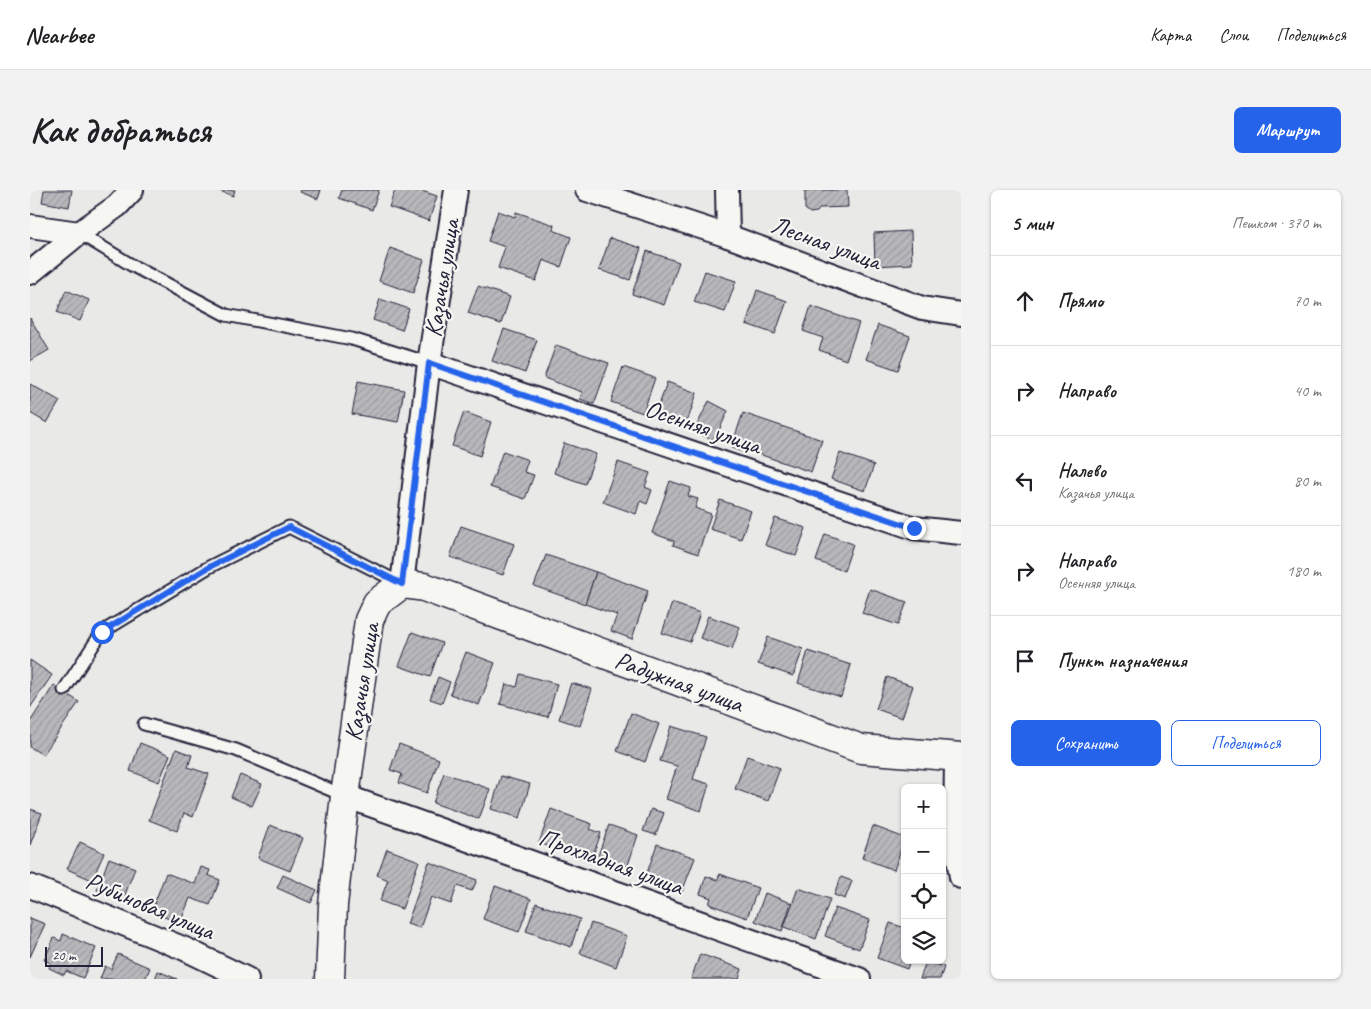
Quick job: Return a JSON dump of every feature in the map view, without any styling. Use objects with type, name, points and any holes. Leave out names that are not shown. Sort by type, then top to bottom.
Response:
[{"type":"main road","name":"Радужная улица","points":[[402,584],[424,587],[861,749],[959,757]]},
{"type":"main road","name":"Казачья улица","points":[[330,979],[332,905],[369,620],[377,603],[402,584]]},
{"type":"street","points":[[30,273],[79,233],[117,206],[132,190]]},
{"type":"street","name":"Казачья улица","points":[[402,584],[429,363],[456,190]]},
{"type":"street","name":"Лесная улица","points":[[587,190],[728,236],[922,308],[961,314]]},
{"type":"street","points":[[727,190],[728,236]]},
{"type":"street","points":[[30,226],[79,233]]},
{"type":"street","name":"Осенняя улица","points":[[429,363],[914,528],[961,533]]},
{"type":"street","points":[[959,757],[955,839],[961,878]]},
{"type":"street","name":"Прохладная улица","points":[[345,796],[859,979]]},
{"type":"street","name":"Рубиновая улица","points":[[30,886],[185,949],[247,979]]},
{"type":"lane","points":[[79,233],[133,266],[226,315],[352,339],[429,363]]},
{"type":"lane","points":[[64,690],[102,632],[209,567],[289,527],[402,584]]},
{"type":"lane","points":[[144,724],[236,750],[345,796]]},
{"type":"building","points":[[44,190],[72,190],[69,207],[42,202]]},
{"type":"building","points":[[217,190],[235,190],[233,196]]},
{"type":"building","points":[[301,190],[321,190],[318,199],[300,192]]},
{"type":"building","points":[[342,190],[379,190],[372,210],[339,198]]},
{"type":"building","points":[[395,190],[419,190],[437,196],[429,221],[389,207]]},
{"type":"building","points":[[805,190],[847,190],[848,207],[820,208],[817,212],[810,213],[805,209]]},
{"type":"building","points":[[498,211],[515,217],[516,212],[554,225],[553,230],[571,237],[561,267],[543,260],[536,281],[498,268],[505,247],[488,241]]},
{"type":"building","points":[[911,231],[912,264],[875,266],[874,233]]},
{"type":"building","points":[[610,238],[641,248],[630,280],[599,270]]},
{"type":"building","points":[[390,248],[424,260],[413,293],[379,281]]},
{"type":"building","points":[[647,251],[679,262],[664,305],[632,294]]},
{"type":"building","points":[[705,271],[736,281],[725,312],[694,302]]},
{"type":"building","points":[[478,286],[510,297],[501,324],[468,313]]},
{"type":"building","points":[[66,290],[89,300],[80,321],[57,312]]},
{"type":"building","points":[[757,290],[787,301],[775,334],[746,324]]},
{"type":"building","points":[[380,299],[409,309],[402,330],[373,320]]},
{"type":"building","points":[[811,306],[859,323],[846,360],[819,350],[823,338],[803,331]]},
{"type":"building","points":[[30,318],[49,350],[30,361]]},
{"type":"building","points":[[878,325],[910,336],[898,370],[866,359]]},
{"type":"building","points":[[504,329],[537,340],[525,373],[492,361]]},
{"type":"building","points":[[556,345],[609,363],[594,404],[580,399],[582,392],[544,378]]},
{"type":"building","points":[[623,367],[655,378],[643,413],[611,402]]},
{"type":"building","points":[[358,381],[404,390],[398,422],[352,414]]},
{"type":"building","points":[[667,382],[697,393],[685,428],[655,417]]},
{"type":"building","points":[[30,384],[60,401],[47,423],[30,413]]},
{"type":"building","points":[[709,401],[728,411],[714,441],[694,431]]},
{"type":"building","points":[[464,412],[491,422],[480,456],[452,446]]},
{"type":"building","points":[[743,413],[822,440],[811,472],[747,450],[746,453],[731,448]]},
{"type":"building","points":[[564,443],[596,454],[585,484],[554,473]]},
{"type":"building","points":[[503,451],[528,460],[524,472],[534,475],[525,499],[490,487]]},
{"type":"building","points":[[840,453],[874,465],[865,491],[831,479]]},
{"type":"building","points":[[618,462],[650,473],[645,487],[652,490],[647,504],[640,501],[636,514],[603,502]]},
{"type":"building","points":[[670,481],[691,488],[688,496],[698,499],[695,508],[711,514],[698,554],[673,545],[674,541],[652,533]]},
{"type":"building","points":[[720,500],[751,511],[741,539],[710,529]]},
{"type":"building","points":[[775,518],[806,528],[796,556],[765,545]]},
{"type":"building","points":[[461,526],[514,544],[503,575],[450,557]]},
{"type":"building","points":[[825,534],[853,544],[844,571],[816,561]]},
{"type":"building","points":[[546,555],[596,572],[585,604],[534,586]]},
{"type":"building","points":[[596,572],[648,591],[632,639],[611,631],[617,615],[585,604]]},
{"type":"building","points":[[870,589],[907,602],[898,625],[862,613]]},
{"type":"building","points":[[672,603],[700,613],[690,642],[662,633]]},
{"type":"building","points":[[708,616],[740,627],[732,649],[700,638]]},
{"type":"building","points":[[412,632],[442,643],[430,677],[399,666]]},
{"type":"building","points":[[768,637],[803,649],[793,676],[758,664]]},
{"type":"building","points":[[808,651],[851,665],[841,697],[798,683]]},
{"type":"building","points":[[466,652],[495,663],[479,705],[450,694]]},
{"type":"building","points":[[30,660],[52,675],[30,708]]},
{"type":"building","points":[[520,674],[557,684],[548,717],[500,704],[506,684],[517,687]]},
{"type":"building","points":[[438,677],[450,682],[442,703],[430,699]]},
{"type":"building","points":[[887,677],[913,686],[902,718],[876,709]]},
{"type":"building","points":[[571,683],[592,689],[580,726],[559,719]]},
{"type":"building","points":[[54,685],[79,702],[43,755],[30,747],[30,722]]},
{"type":"building","points":[[631,713],[659,724],[645,762],[617,751]]},
{"type":"building","points":[[671,726],[706,737],[693,779],[709,784],[701,811],[666,799],[677,766],[660,761]]},
{"type":"building","points":[[140,743],[170,755],[159,782],[130,771]]},
{"type":"building","points":[[399,744],[439,759],[427,793],[399,783],[402,774],[390,770]]},
{"type":"building","points":[[176,749],[192,755],[188,767],[209,774],[193,817],[184,813],[177,831],[149,820]]},
{"type":"building","points":[[747,756],[780,768],[768,801],[735,789]]},
{"type":"building","points":[[444,773],[490,789],[479,819],[433,803]]},
{"type":"building","points":[[240,775],[262,784],[252,806],[231,797]]},
{"type":"building","points":[[501,776],[530,784],[520,818],[491,809]]},
{"type":"building","points":[[30,809],[42,813],[30,845]]},
{"type":"building","points":[[551,809],[592,824],[590,829],[601,833],[591,861],[539,843]]},
{"type":"building","points":[[651,809],[664,813],[656,835],[643,831]]},
{"type":"building","points":[[270,825],[303,838],[290,871],[258,858]]},
{"type":"building","points":[[609,825],[638,835],[626,871],[596,861]]},
{"type":"building","points":[[873,826],[901,836],[901,850],[894,870],[862,858]]},
{"type":"building","points":[[80,842],[104,853],[92,880],[67,869]]},
{"type":"building","points":[[657,844],[695,858],[682,892],[645,879]]},
{"type":"building","points":[[387,849],[419,861],[402,909],[380,901],[388,880],[377,875]]},
{"type":"building","points":[[109,858],[135,868],[123,900],[97,890]]},
{"type":"building","points":[[429,862],[477,880],[472,891],[457,886],[451,904],[431,897],[420,928],[407,924]]},
{"type":"building","points":[[201,867],[210,870],[208,875],[220,880],[210,905],[190,898],[180,923],[151,912],[166,873],[195,884]]},
{"type":"building","points":[[720,874],[758,888],[747,918],[709,904],[711,898],[700,894],[706,876],[717,880]]},
{"type":"building","points":[[283,875],[317,890],[311,903],[277,888]]},
{"type":"building","points":[[841,877],[852,881],[845,899],[834,895]]},
{"type":"building","points":[[495,886],[531,899],[519,932],[483,919]]},
{"type":"building","points":[[798,888],[830,899],[816,939],[784,927]]},
{"type":"building","points":[[765,893],[791,903],[782,931],[755,921]]},
{"type":"building","points":[[536,903],[580,919],[571,947],[526,931]]},
{"type":"building","points":[[835,908],[870,920],[859,949],[825,936]]},
{"type":"building","points":[[30,918],[45,924],[30,957]]},
{"type":"building","points":[[591,923],[627,936],[616,967],[580,953]]},
{"type":"building","points":[[890,923],[901,927],[901,964],[909,964],[907,969],[877,958]]},
{"type":"building","points":[[63,934],[96,948],[83,978],[66,971],[64,975],[49,968],[51,963],[44,960],[54,938],[61,941]]},
{"type":"building","points":[[118,954],[150,968],[145,979],[100,979],[105,966],[111,969]]},
{"type":"building","points":[[700,954],[742,969],[739,979],[691,979]]},
{"type":"building","points":[[925,964],[935,964],[944,967],[940,979],[920,979]]},
{"type":"building","points":[[158,971],[177,979],[155,979]]},
{"type":"route","points":[[102,632],[209,567],[289,527],[402,584],[429,363],[914,528]]}]
